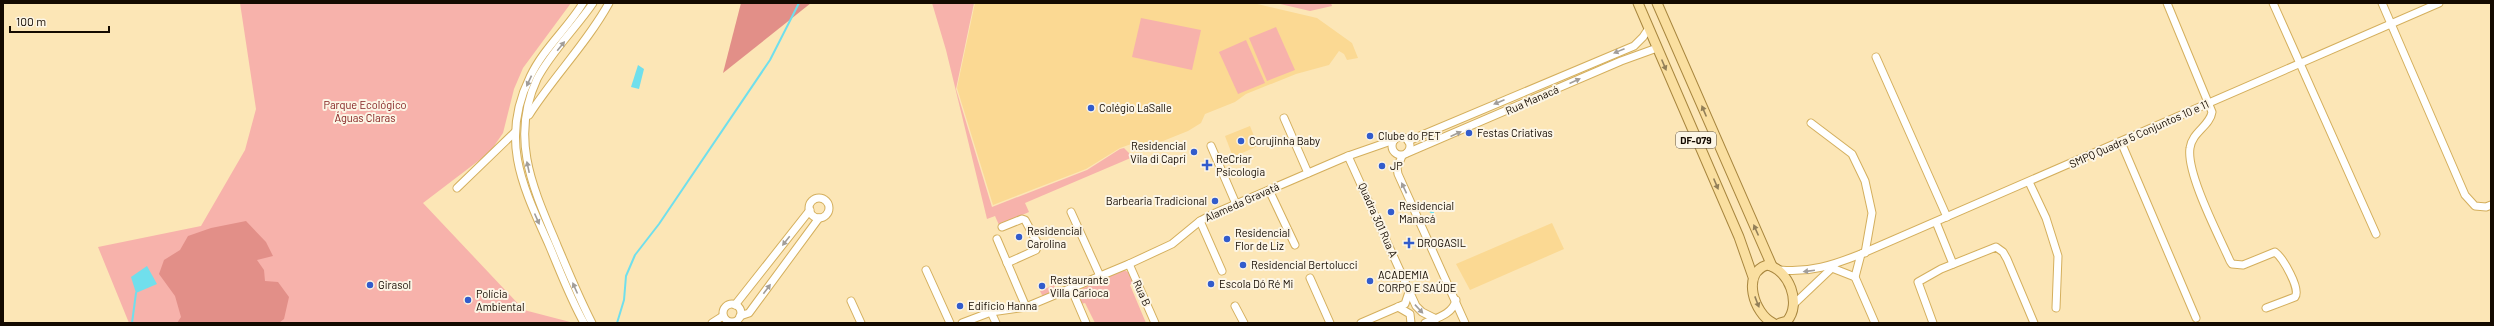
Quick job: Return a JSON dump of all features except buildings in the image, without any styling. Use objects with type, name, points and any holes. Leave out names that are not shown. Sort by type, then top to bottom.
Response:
[{"type":"main road","name":"DF-079","points":[[1638,3],[1739,237],[1753,277],[1753,291],[1756,303],[1772,323]]},
{"type":"main road","name":"DF-079","points":[[1657,3],[1776,268],[1788,282],[1797,323]]},
{"type":"main road","points":[[1753,277],[1761,266],[1776,268]]},
{"type":"main road","points":[[1780,323],[1787,321],[1794,307]]},
{"type":"street","points":[[583,3],[543,56],[530,77],[520,104],[515,132],[516,157],[523,188],[584,323]]},
{"type":"street","points":[[592,323],[532,187],[525,141],[527,119],[538,79],[593,3]]},
{"type":"street","points":[[527,119],[544,90],[601,18],[609,3]]},
{"type":"street","points":[[2167,3],[2209,103],[2212,117],[2194,135],[2189,157],[2199,188],[2230,261],[2232,264],[2239,266],[2275,252],[2280,257],[2297,289],[2295,297],[2266,308]]},
{"type":"street","points":[[2273,3],[2376,234]]},
{"type":"street","points":[[2382,3],[2465,195],[2475,206],[2486,207],[2491,205]]},
{"type":"street","name":"SMPQ Quadra 5 Conjuntos 10 e 11","points":[[1776,268],[1807,272],[1835,266],[2439,3]]},
{"type":"street","name":"Rua Manacá","points":[[1408,141],[1634,46],[1644,37],[1649,28]]},
{"type":"street","name":"Rua Manacá","points":[[1404,154],[1621,61],[1657,48]]},
{"type":"street","points":[[1876,57],[1947,217]]},
{"type":"street","points":[[1284,118],[1308,173]]},
{"type":"street","points":[[1811,123],[1852,154],[1865,180],[1872,212],[1863,254],[1854,277]]},
{"type":"street","points":[[457,188],[515,132]]},
{"type":"street","points":[[1404,154],[1392,151],[1391,144],[1394,140],[1401,137],[1408,141],[1410,147],[1404,154],[1397,168],[1398,174],[1456,300],[1464,321]]},
{"type":"street","name":"Alameda Gravatá","points":[[962,323],[991,312],[1026,306],[1100,276],[1172,244],[1200,221],[1236,204],[1348,156],[1394,140]]},
{"type":"street","points":[[2121,142],[2196,318]]},
{"type":"street","points":[[1211,146],[1236,204]]},
{"type":"street","name":"Quadra 301 Rua A","points":[[1348,156],[1417,309],[1436,319]]},
{"type":"street","points":[[2029,182],[2046,218],[2057,251],[2056,308]]},
{"type":"street","points":[[1269,190],[1295,245]]},
{"type":"street","points":[[740,316],[750,313],[819,218],[825,216],[828,211],[827,202],[821,199],[815,199],[810,204],[810,210],[813,216],[819,218]]},
{"type":"street","points":[[712,323],[723,316],[726,307],[735,305],[810,210]]},
{"type":"street","points":[[1071,212],[1100,276]]},
{"type":"street","points":[[1002,227],[1022,219],[1038,244],[1036,250],[1007,263]]},
{"type":"street","points":[[1200,221],[1222,271]]},
{"type":"street","points":[[1936,222],[1953,264]]},
{"type":"street","points":[[996,239],[1026,306]]},
{"type":"street","points":[[1933,323],[1918,282],[1924,277],[1992,248],[2000,248],[2007,259],[2034,323]]},
{"type":"street","name":"Rua B","points":[[1128,264],[1155,323]]},
{"type":"street","points":[[1835,266],[1854,277],[1875,323]]},
{"type":"street","name":"SMPQ Quadra 5 Conjuntos 10 e 11","points":[[1794,307],[1835,266]]},
{"type":"street","points":[[926,270],[950,323]]},
{"type":"street","points":[[1310,278],[1330,323]]},
{"type":"street","points":[[1071,288],[1086,323]]},
{"type":"street","points":[[1361,323],[1405,304],[1409,292]]},
{"type":"street","points":[[1425,323],[1447,313],[1452,309],[1456,300]]},
{"type":"street","points":[[851,302],[861,323]]},
{"type":"street","points":[[723,316],[728,322],[736,322],[740,316],[740,309],[735,305]]},
{"type":"street","points":[[1236,306],[1244,323]]},
{"type":"street","points":[[1398,307],[1410,314],[1411,323]]},
{"type":"street","points":[[991,312],[996,323]]},
{"type":"street","points":[[1447,313],[1456,314],[1464,321]]},
{"type":"shaded area","points":[[741,3],[811,3],[723,73]]},
{"type":"shaded area","name":"Colégio LaSalle","points":[[975,3],[1253,3],[1317,18],[1352,43],[1358,58],[1347,60],[1344,54],[1339,51],[1329,65],[1296,74],[1246,94],[1235,102],[1205,114],[1201,123],[1188,131],[1163,141],[1150,144],[1137,142],[1120,148],[1086,169],[993,205],[957,88]]},
{"type":"shaded area","name":"Corujinha Baby","points":[[1250,126],[1258,146],[1233,157],[1225,136]]},
{"type":"shaded area","points":[[246,221],[266,242],[273,256],[257,260],[264,270],[265,281],[278,282],[289,297],[284,319],[279,323],[177,323],[181,317],[175,296],[159,274],[164,260],[180,250],[188,236],[211,228]]},
{"type":"shaded area","points":[[1552,223],[1564,249],[1470,290],[1456,264]]},
{"type":"green space","name":"Parque Ecológico Águas Claras","points":[[240,3],[571,3],[523,68],[514,89],[503,133],[490,152],[423,203],[524,310],[574,323],[129,323],[98,247],[201,226],[245,150],[256,109]]},
{"type":"green space","points":[[932,3],[974,3],[956,89],[992,207],[1087,170],[1120,149],[1124,148],[1133,157],[1025,203],[1029,212],[999,225],[995,216],[987,219],[946,50]]},
{"type":"green space","points":[[1276,3],[1331,3],[1332,6],[1310,11]]},
{"type":"green space","points":[[1141,18],[1201,30],[1192,70],[1132,57]]},
{"type":"green space","points":[[1276,27],[1295,70],[1267,81],[1249,38]]},
{"type":"green space","points":[[1246,40],[1265,83],[1238,94],[1219,52]]},
{"type":"green space","points":[[1124,270],[1130,273],[1134,282],[1130,285],[1146,323],[1095,323],[1085,303],[1081,304],[1078,296],[1079,290]]},
{"type":"green space","points":[[1054,285],[1057,292],[1043,297],[1040,291]]},
{"type":"water","points":[[638,65],[644,69],[639,89],[631,87]]},
{"type":"water","points":[[1428,204],[1434,208],[1434,215],[1426,210]]},
{"type":"water","points":[[147,266],[157,284],[136,293],[131,277]]},
{"type":"waterway","points":[[617,323],[624,300],[626,276],[635,255],[659,224],[770,60],[799,3]]},
{"type":"waterway","points":[[132,323],[136,293]]},
{"type":"place","name":"Colégio LaSalle","points":[[1091,108]]},
{"type":"place","name":"Festas Criativas","points":[[1469,133]]},
{"type":"place","name":"Clube do PET","points":[[1370,136]]},
{"type":"place","name":"Corujinha Baby","points":[[1241,141]]},
{"type":"place","name":"Residencial Vila di Capri","points":[[1194,152]]},
{"type":"place","name":"ReCriar Psicologia","points":[[1207,165]]},
{"type":"place","name":"JP","points":[[1382,166]]},
{"type":"place","name":"Barbearia Tradicional","points":[[1215,201]]},
{"type":"place","name":"Residencial Manacá","points":[[1391,212]]},
{"type":"place","name":"Residencial Carolina","points":[[1019,237]]},
{"type":"place","name":"Residencial Flor de Liz","points":[[1227,239]]},
{"type":"place","name":"DROGASIL","points":[[1409,243]]},
{"type":"place","name":"Residencial Bertolucci","points":[[1243,265]]},
{"type":"place","name":"ACADEMIA CORPO E SAÚDE","points":[[1370,281]]},
{"type":"place","name":"Escola Dó Ré Mi","points":[[1211,284]]},
{"type":"place","name":"Girasol","points":[[370,285]]},
{"type":"place","name":"Restaurante Villa Carioca","points":[[1042,286]]},
{"type":"place","name":"Polícia Ambiental","points":[[468,300]]},
{"type":"place","name":"Edificio Hanna","points":[[960,306]]}]
